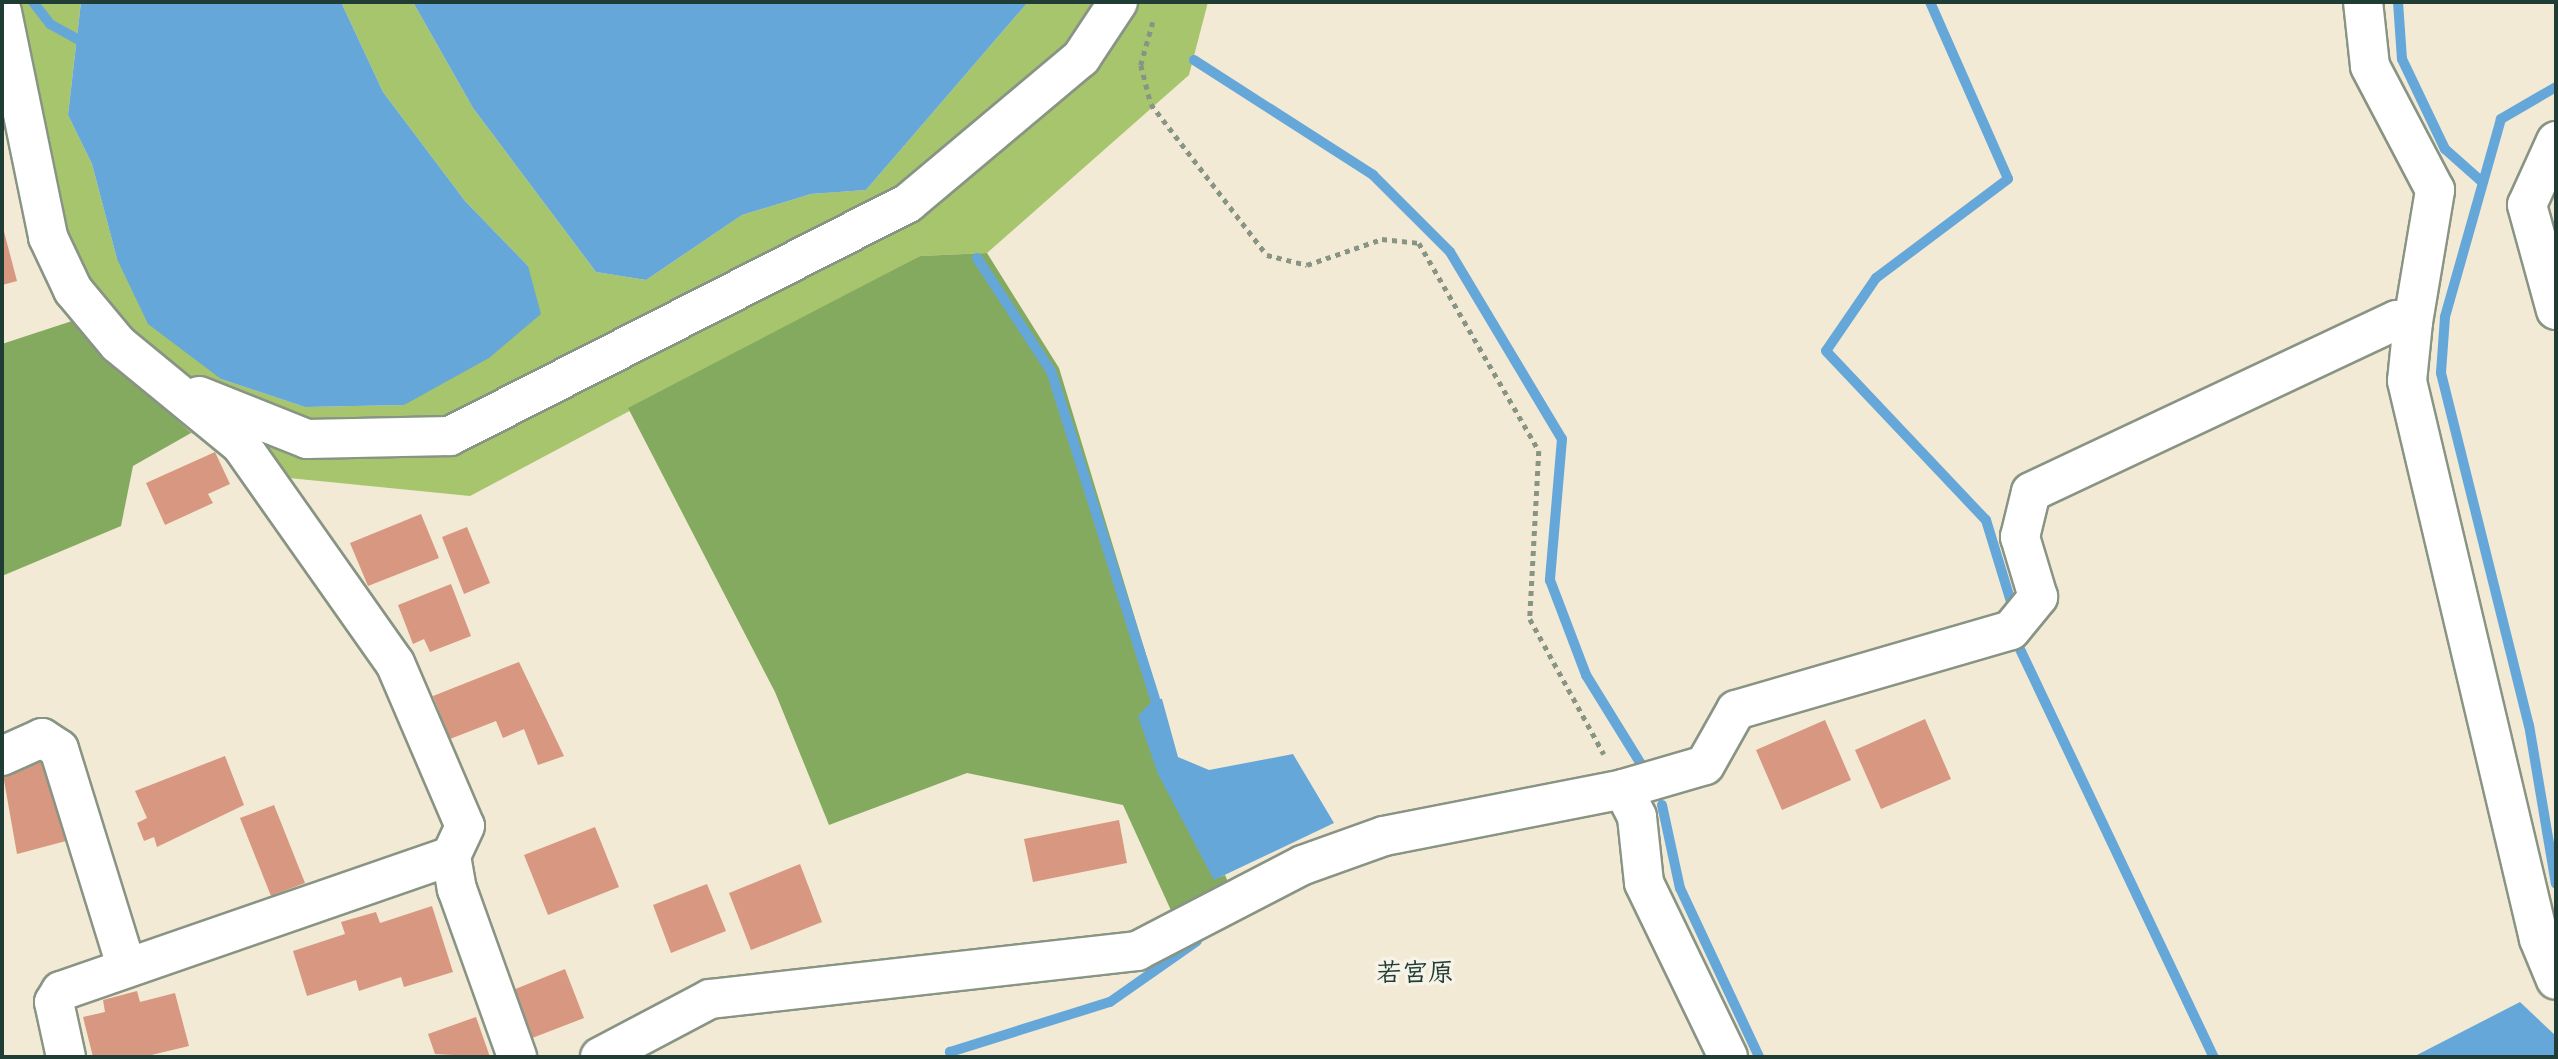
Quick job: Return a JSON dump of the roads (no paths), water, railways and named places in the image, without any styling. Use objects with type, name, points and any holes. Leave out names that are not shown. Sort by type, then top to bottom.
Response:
[{"type":"street","points":[[161,380],[307,439],[450,436],[908,203],[1081,58],[1118,2]]},
{"type":"street","points":[[2363,2],[2370,66],[2435,190],[2413,321],[2407,382],[2539,939],[2556,980]]},
{"type":"street","points":[[2,12],[48,237],[73,290],[118,344],[241,445],[395,663],[465,826],[451,856],[457,889],[517,1057]]},
{"type":"street","points":[[2556,141],[2527,205],[2556,310]]},
{"type":"street","points":[[600,1057],[710,999],[1137,951],[1303,865],[1384,836],[1623,789],[1704,765],[1736,710],[2011,630],[2038,597],[2020,537],[2031,492],[2397,320],[2413,321]]},
{"type":"street","points":[[2,757],[42,738],[59,748],[127,968]]},
{"type":"street","points":[[1623,789],[1637,817],[1644,883],[1728,1057]]},
{"type":"street","points":[[66,1057],[54,1002],[61,991],[451,856]]},
{"type":"water","points":[[81,2],[341,2],[383,92],[465,201],[528,266],[541,314],[489,358],[404,405],[305,407],[221,379],[148,324],[117,259],[92,164],[68,115]]},
{"type":"water","points":[[413,2],[1028,2],[866,190],[811,194],[742,215],[646,280],[596,272],[473,108]]},
{"type":"water","points":[[1155,698],[1162,699],[1178,757],[1209,770],[1293,754],[1334,823],[1214,880],[1158,774],[1138,716]]},
{"type":"water","points":[[2520,1002],[2556,1036],[2556,1057],[2413,1057]]},
{"type":"waterway","points":[[33,2],[50,24],[81,41]]},
{"type":"waterway","points":[[1930,2],[2008,179],[1876,278],[1826,351],[1986,520],[2012,605]]},
{"type":"waterway","points":[[2398,2],[2402,59],[2445,149],[2480,180]]},
{"type":"waterway","points":[[1194,60],[1373,175],[1450,252],[1562,439],[1550,580],[1586,675],[1641,764]]},
{"type":"waterway","points":[[2556,87],[2501,119],[2445,317],[2441,373],[2529,725],[2556,884]]},
{"type":"waterway","points":[[977,258],[1051,371],[1155,698]]},
{"type":"waterway","points":[[2018,645],[2214,1057]]},
{"type":"waterway","points":[[1662,805],[1680,888],[1759,1057]]},
{"type":"waterway","points":[[953,1057],[950,1052],[1110,1002],[1197,941]]},
{"type":"district","name":"若宮原","points":[[1415,973]]}]
